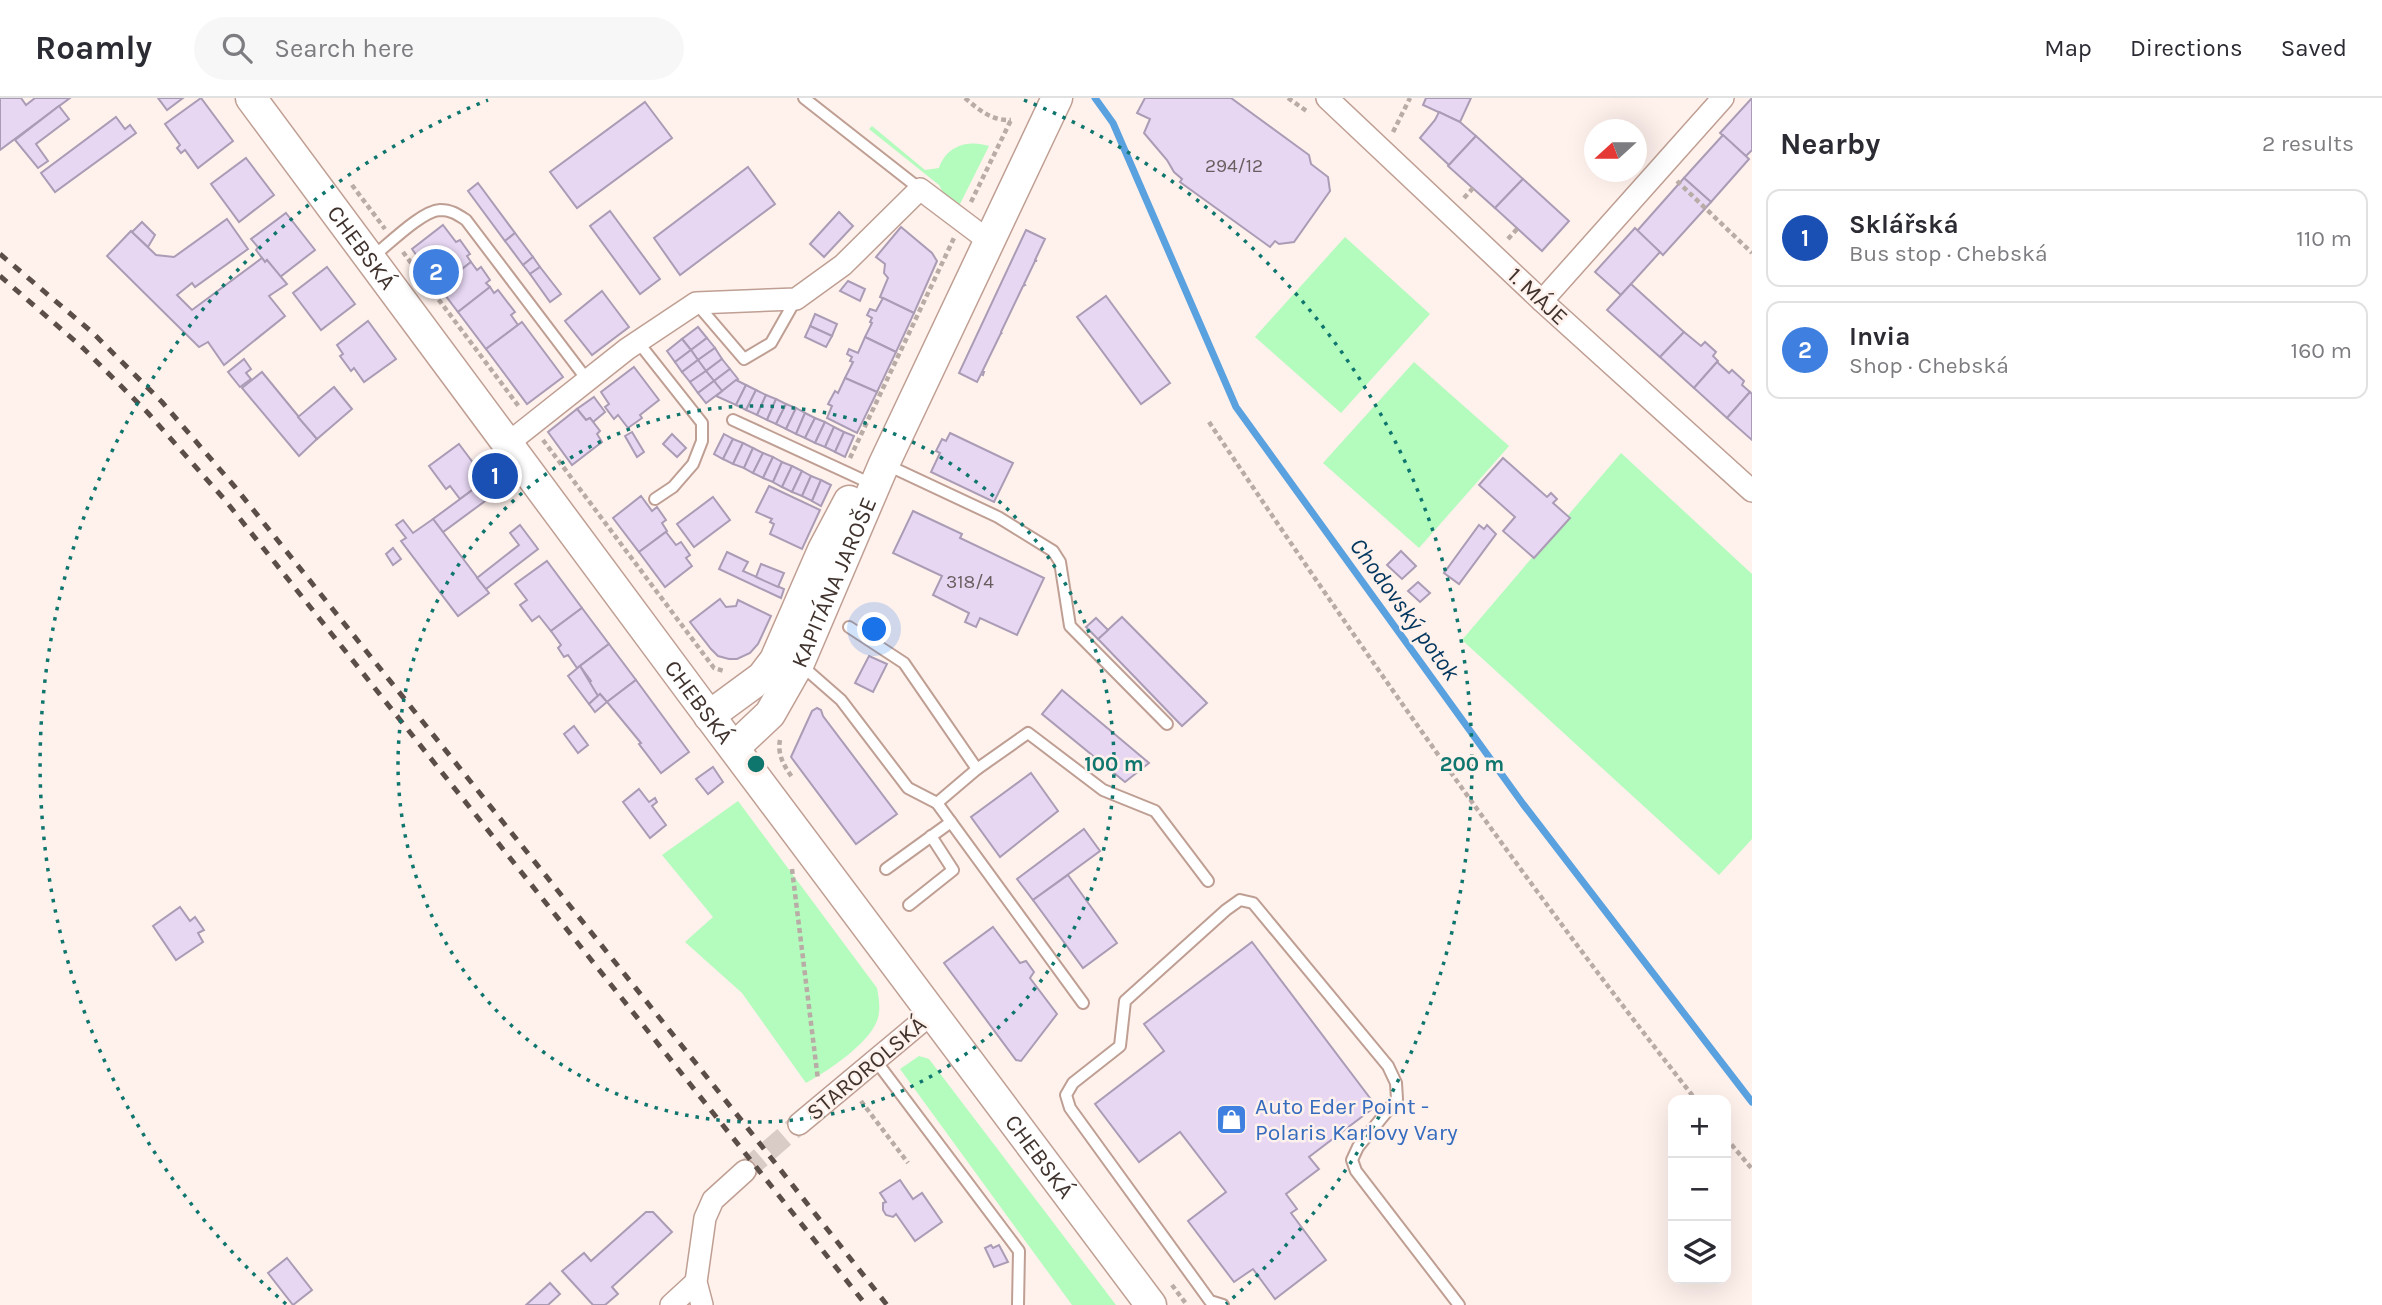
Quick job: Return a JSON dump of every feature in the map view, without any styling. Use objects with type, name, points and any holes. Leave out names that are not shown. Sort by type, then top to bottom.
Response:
[{"type":"street","name":"CHEBSKÁ","points":[[251,98],[382,249],[507,444],[1151,1305]]},
{"type":"street","name":"KAPITÁNA JAROŠE","points":[[709,716],[762,677],[775,660],[823,550],[863,471],[913,403],[1056,98]]},
{"type":"street","name":"1. MÁJE","points":[[1327,98],[1542,301],[1752,491]]},
{"type":"street","points":[[1542,301],[1723,98]]},
{"type":"street","points":[[507,444],[633,346],[696,303],[796,299],[843,265],[920,189],[989,241]]},
{"type":"street","name":"KAPITÁNA JAROŠE","points":[[734,748],[770,714],[799,663],[863,471]]},
{"type":"street","name":"STAROROLSKÁ","points":[[799,1124],[932,1013]]},
{"type":"street","points":[[702,1305],[696,1282],[705,1218],[713,1200],[745,1171]]},
{"type":"street","points":[[671,1305],[696,1282]]},
{"type":"lane","points":[[804,98],[920,189]]},
{"type":"lane","points":[[382,249],[425,215],[438,210],[453,211],[466,220],[588,381]]},
{"type":"lane","points":[[696,303],[744,359],[771,343],[796,299]]},
{"type":"lane","points":[[633,346],[702,424],[702,441],[692,464],[673,487],[655,499]]},
{"type":"lane","points":[[733,421],[863,471],[998,517],[1053,551],[1060,562],[1070,626],[1167,724]]},
{"type":"lane","points":[[849,627],[904,663],[977,769]]},
{"type":"lane","points":[[799,663],[817,682],[841,700],[908,788],[937,803],[1083,1003]]},
{"type":"lane","points":[[937,803],[977,769],[1028,733],[1103,790],[1155,811],[1208,881]]},
{"type":"lane","points":[[886,869],[951,822]]},
{"type":"lane","points":[[909,905],[953,870],[931,836]]},
{"type":"lane","points":[[1223,1305],[1210,1301],[1070,1108],[1066,1095],[1073,1083],[1120,1046],[1125,1001],[1240,900],[1253,903],[1388,1066],[1396,1083],[1397,1099],[1357,1147],[1352,1160],[1356,1171],[1459,1305]]},
{"type":"lane","points":[[876,1061],[1019,1251],[1018,1305]]},
{"type":"path","points":[[965,98],[983,113],[1001,120],[1019,120]]},
{"type":"path","points":[[1383,151],[1410,98]]},
{"type":"path","points":[[863,471],[962,220],[1011,120]]},
{"type":"path","points":[[1661,166],[1752,253]]},
{"type":"path","points":[[344,175],[382,249],[532,425],[714,668]]},
{"type":"path","points":[[1463,199],[1473,188]]},
{"type":"path","points":[[1508,239],[1517,229]]},
{"type":"path","points":[[1209,422],[1480,814],[1692,1095]]},
{"type":"path","points":[[791,862],[819,1083]]},
{"type":"path","points":[[859,1097],[908,1163]]},
{"type":"path","points":[[1731,1144],[1752,1170]]},
{"type":"green space","points":[[872,126],[925,170],[939,168],[947,154],[959,146],[973,143],[989,146],[959,206],[946,198],[939,185],[869,129]]},
{"type":"green space","points":[[1345,237],[1430,314],[1341,413],[1255,337]]},
{"type":"green space","points":[[1414,362],[1509,446],[1419,548],[1323,463]]},
{"type":"green space","points":[[1621,453],[1752,574],[1752,839],[1719,875],[1462,640]]},
{"type":"green space","points":[[738,801],[877,988],[879,1013],[872,1030],[846,1056],[806,1083],[742,993],[685,942],[713,917],[662,855]]},
{"type":"green space","points":[[919,1056],[929,1059],[1116,1305],[1072,1305],[900,1069]]},
{"type":"building","points":[[0,98],[21,98],[26,105],[35,98],[70,98],[0,150]]},
{"type":"building","points":[[158,98],[183,98],[167,110]]},
{"type":"building","points":[[201,98],[233,141],[198,168],[185,150],[181,153],[177,148],[180,145],[165,124]]},
{"type":"building","points":[[1145,98],[1231,98],[1309,155],[1311,164],[1328,177],[1330,191],[1294,242],[1279,244],[1275,241],[1270,247],[1180,182],[1182,179],[1144,133],[1150,119],[1137,113]]},
{"type":"building","points":[[1426,98],[1471,98],[1460,122],[1423,105]]},
{"type":"building","points":[[1752,98],[1752,150],[1746,156],[1720,133]]},
{"type":"building","points":[[645,102],[672,138],[577,208],[550,172]]},
{"type":"building","points":[[59,106],[69,119],[36,144],[48,161],[38,168],[15,140]]},
{"type":"building","points":[[1439,112],[1460,122],[1476,136],[1449,165],[1420,138]]},
{"type":"building","points":[[116,117],[125,129],[130,125],[136,133],[55,192],[41,173]]},
{"type":"building","points":[[1723,135],[1749,159],[1711,202],[1684,178]]},
{"type":"building","points":[[1476,136],[1523,179],[1495,208],[1448,166]]},
{"type":"building","points":[[246,158],[274,195],[239,222],[211,184]]},
{"type":"building","points":[[748,167],[775,204],[680,275],[654,238]]},
{"type":"building","points":[[1684,178],[1711,202],[1663,255],[1637,231]]},
{"type":"building","points":[[1523,179],[1569,221],[1542,251],[1495,208]]},
{"type":"building","points":[[478,183],[515,233],[505,241],[468,191]]},
{"type":"building","points":[[610,211],[660,279],[640,294],[590,226]]},
{"type":"building","points":[[839,212],[853,226],[824,257],[810,244]]},
{"type":"building","points":[[286,213],[315,250],[280,277],[267,260],[265,262],[251,239]]},
{"type":"building","points":[[227,219],[248,249],[195,287],[192,283],[177,295],[192,310],[262,258],[265,262],[267,260],[287,284],[269,296],[285,316],[224,365],[208,342],[199,347],[107,256],[131,231],[156,255],[174,257]]},
{"type":"building","points":[[142,222],[155,235],[148,247],[132,232]]},
{"type":"building","points":[[443,225],[456,242],[460,240],[470,254],[467,256],[471,262],[439,287],[412,249]]},
{"type":"building","points":[[901,227],[932,253],[937,261],[914,313],[880,297],[888,278],[884,273],[885,264],[876,257]]},
{"type":"building","points":[[1635,228],[1660,252],[1621,295],[1595,272]]},
{"type":"building","points":[[1026,230],[1045,239],[1035,260],[1037,261],[982,372],[983,375],[981,374],[977,382],[959,373]]},
{"type":"building","points":[[515,233],[533,257],[523,265],[505,241]]},
{"type":"building","points":[[533,257],[540,267],[530,274],[523,265]]},
{"type":"building","points":[[471,262],[477,270],[481,267],[490,280],[486,283],[490,287],[458,312],[439,287]]},
{"type":"building","points":[[327,267],[355,304],[321,330],[293,293]]},
{"type":"building","points":[[540,267],[561,294],[550,302],[530,274]]},
{"type":"building","points":[[848,281],[865,289],[860,301],[840,291]]},
{"type":"building","points":[[1631,284],[1684,332],[1660,357],[1607,310]]},
{"type":"building","points":[[490,287],[494,293],[498,290],[515,312],[511,315],[518,325],[486,349],[458,312]]},
{"type":"building","points":[[602,291],[629,327],[592,355],[565,321]]},
{"type":"building","points":[[1106,296],[1170,383],[1141,404],[1077,317]]},
{"type":"building","points":[[883,298],[914,313],[896,352],[865,337],[872,323],[872,318],[867,315],[870,309],[876,311]]},
{"type":"building","points":[[815,314],[837,324],[832,336],[810,326]]},
{"type":"building","points":[[368,321],[396,359],[364,382],[354,368],[351,371],[340,356],[343,354],[337,345]]},
{"type":"building","points":[[522,322],[563,377],[527,404],[486,349]]},
{"type":"building","points":[[810,326],[832,336],[826,347],[805,337]]},
{"type":"building","points":[[698,327],[707,338],[691,350],[682,339]]},
{"type":"building","points":[[1684,332],[1701,346],[1705,342],[1716,352],[1713,356],[1718,361],[1694,388],[1660,357]]},
{"type":"building","points":[[865,337],[896,352],[877,392],[845,378],[853,362],[850,361],[852,357],[847,354],[849,349],[858,353]]},
{"type":"building","points":[[707,338],[715,348],[698,360],[691,350]]},
{"type":"building","points":[[682,339],[691,350],[675,362],[667,351]]},
{"type":"building","points":[[715,348],[722,359],[706,371],[698,360]]},
{"type":"building","points":[[691,350],[698,360],[682,372],[675,362]]},
{"type":"building","points":[[244,359],[251,369],[246,373],[251,379],[240,387],[228,372]]},
{"type":"building","points":[[722,359],[730,369],[714,381],[706,371]]},
{"type":"building","points":[[698,360],[706,371],[690,382],[682,372]]},
{"type":"building","points":[[1717,362],[1729,373],[1732,370],[1744,381],[1742,385],[1750,392],[1727,418],[1694,388]]},
{"type":"building","points":[[634,367],[659,400],[628,428],[618,415],[614,419],[605,407],[609,404],[601,392]]},
{"type":"building","points":[[730,369],[738,379],[722,391],[714,381]]},
{"type":"building","points":[[706,371],[714,381],[698,393],[690,382]]},
{"type":"building","points":[[262,372],[317,439],[299,456],[242,388]]},
{"type":"building","points":[[845,378],[877,392],[857,433],[827,418],[832,406],[828,404],[835,391],[838,393]]},
{"type":"building","points":[[736,380],[746,385],[736,405],[716,396]]},
{"type":"building","points":[[714,381],[722,391],[706,403],[698,393]]},
{"type":"building","points":[[746,385],[756,390],[746,410],[736,405]]},
{"type":"building","points":[[334,387],[352,409],[317,439],[298,417]]},
{"type":"building","points":[[756,390],[766,395],[757,415],[746,410]]},
{"type":"building","points":[[1750,392],[1752,394],[1752,440],[1727,418]]},
{"type":"building","points":[[766,395],[776,399],[767,420],[757,415]]},
{"type":"building","points":[[594,397],[605,412],[593,422],[590,418],[586,420],[577,409]]},
{"type":"building","points":[[776,399],[786,404],[776,424],[767,420]]},
{"type":"building","points":[[786,404],[796,408],[786,429],[776,424]]},
{"type":"building","points":[[796,408],[805,413],[796,434],[786,429]]},
{"type":"building","points":[[577,409],[586,420],[590,418],[600,431],[597,434],[602,442],[572,465],[548,432]]},
{"type":"building","points":[[805,413],[815,418],[805,438],[796,434]]},
{"type":"building","points":[[815,418],[825,422],[815,443],[805,438]]},
{"type":"building","points":[[825,422],[834,427],[825,447],[815,443]]},
{"type":"building","points":[[834,427],[844,432],[835,452],[825,447]]},
{"type":"building","points":[[632,432],[644,452],[637,457],[625,436]]},
{"type":"building","points":[[844,432],[854,436],[845,457],[835,452]]},
{"type":"building","points":[[950,433],[1013,463],[994,502],[931,472],[940,453],[936,451],[942,439],[946,441]]},
{"type":"building","points":[[672,434],[686,448],[677,457],[663,444]]},
{"type":"building","points":[[724,434],[733,439],[723,459],[714,454]]},
{"type":"building","points":[[733,439],[743,443],[733,464],[723,459]]},
{"type":"building","points":[[743,443],[753,448],[744,468],[733,464]]},
{"type":"building","points":[[459,444],[486,480],[460,499],[450,486],[446,489],[429,466]]},
{"type":"building","points":[[753,448],[763,453],[753,473],[744,468]]},
{"type":"building","points":[[763,453],[773,457],[763,478],[753,473]]},
{"type":"building","points":[[773,457],[782,462],[773,482],[763,478]]},
{"type":"building","points":[[1503,458],[1547,497],[1551,493],[1557,499],[1553,503],[1570,518],[1534,558],[1503,531],[1515,517],[1479,485]]},
{"type":"building","points":[[782,462],[792,466],[782,487],[773,482]]},
{"type":"building","points":[[792,466],[802,471],[792,492],[782,487]]},
{"type":"building","points":[[802,471],[811,476],[802,496],[792,492]]},
{"type":"building","points":[[811,476],[821,480],[812,501],[802,496]]},
{"type":"building","points":[[486,480],[496,493],[443,532],[433,519]]},
{"type":"building","points":[[821,480],[831,485],[821,506],[812,501]]},
{"type":"building","points":[[769,486],[820,510],[802,549],[770,534],[774,524],[770,522],[772,519],[756,512]]},
{"type":"building","points":[[641,496],[652,511],[657,507],[666,520],[662,523],[667,531],[639,552],[613,518]]},
{"type":"building","points":[[713,497],[730,520],[694,547],[677,524]]},
{"type":"building","points":[[913,511],[962,534],[960,538],[1044,578],[1017,635],[980,618],[976,627],[965,622],[969,613],[933,595],[942,576],[893,553]]},
{"type":"building","points":[[433,519],[489,593],[458,616],[401,541],[406,538],[396,525],[403,520],[413,533]]},
{"type":"building","points":[[520,525],[538,549],[486,589],[477,578],[519,545],[510,533]]},
{"type":"building","points":[[1479,525],[1484,529],[1487,525],[1496,534],[1459,584],[1444,573]]},
{"type":"building","points":[[666,532],[676,545],[681,542],[690,555],[686,558],[692,566],[665,587],[639,552]]},
{"type":"building","points":[[393,548],[401,559],[393,565],[386,554]]},
{"type":"building","points":[[1401,551],[1416,566],[1402,579],[1387,565]]},
{"type":"building","points":[[727,552],[748,562],[743,571],[784,589],[781,598],[719,569]]},
{"type":"building","points":[[547,561],[582,608],[551,631],[539,616],[532,621],[520,605],[527,600],[515,584]]},
{"type":"building","points":[[761,564],[784,573],[778,587],[756,577]]},
{"type":"building","points":[[1418,582],[1430,593],[1420,602],[1408,591]]},
{"type":"building","points":[[720,599],[726,607],[736,606],[738,600],[771,616],[758,644],[750,653],[737,659],[718,656],[690,622]]},
{"type":"building","points":[[582,608],[609,644],[577,668],[568,655],[564,657],[558,648],[561,645],[551,631]]},
{"type":"building","points":[[1122,617],[1207,703],[1182,726],[1098,639]]},
{"type":"building","points":[[1096,618],[1108,630],[1098,639],[1086,627]]},
{"type":"building","points":[[609,644],[636,680],[607,702],[600,694],[598,696],[588,683],[591,681],[580,666]]},
{"type":"building","points":[[869,656],[887,664],[873,692],[855,683]]},
{"type":"building","points":[[580,666],[598,696],[589,704],[568,676]]},
{"type":"building","points":[[636,680],[689,752],[661,773],[639,744],[641,743],[607,702]]},
{"type":"building","points":[[1062,690],[1149,763],[1125,782],[1042,714]]},
{"type":"building","points":[[600,694],[607,702],[595,712],[589,704]]},
{"type":"building","points":[[817,708],[897,814],[856,844],[791,757],[812,711]]},
{"type":"building","points":[[574,726],[588,745],[578,753],[564,734]]},
{"type":"building","points":[[713,767],[723,782],[708,794],[696,779]]},
{"type":"building","points":[[1031,773],[1058,811],[1000,857],[971,817]]},
{"type":"building","points":[[639,789],[649,802],[655,798],[657,802],[652,806],[666,825],[650,838],[623,802]]},
{"type":"building","points":[[1084,829],[1100,851],[1033,900],[1017,879]]},
{"type":"building","points":[[1068,875],[1117,943],[1083,968],[1033,900]]},
{"type":"building","points":[[180,907],[190,921],[195,917],[204,930],[198,933],[203,942],[176,960],[153,926]]},
{"type":"building","points":[[993,927],[1020,963],[1026,961],[1034,972],[1030,978],[1057,1014],[1021,1061],[1016,1060],[944,963]]},
{"type":"building","name":"Auto Eder Point - Polaris Karlovy Vary","points":[[1252,942],[1376,1106],[1309,1157],[1319,1169],[1286,1194],[1297,1209],[1291,1213],[1326,1260],[1275,1299],[1253,1269],[1234,1282],[1188,1221],[1226,1192],[1180,1132],[1139,1162],[1095,1104],[1164,1051],[1144,1024]]},
{"type":"building","points":[[900,1180],[913,1199],[922,1193],[942,1222],[915,1241],[896,1214],[893,1217],[886,1215],[883,1210],[883,1203],[886,1202],[880,1193]]},
{"type":"building","points":[[646,1212],[653,1212],[672,1232],[612,1287],[618,1294],[605,1305],[593,1305],[562,1271],[584,1253],[591,1261]]},
{"type":"building","points":[[991,1245],[993,1248],[999,1245],[1008,1262],[994,1267],[985,1248]]},
{"type":"building","points":[[287,1258],[312,1290],[293,1305],[268,1273]]},
{"type":"building","points":[[550,1283],[560,1294],[548,1305],[526,1305]]},
{"type":"waterway","name":"Chodovský potok","points":[[1095,98],[1113,123],[1236,407],[1523,804],[1752,1102]]},
{"type":"tunnel","points":[[745,1171],[799,1124]]},
{"type":"railway","points":[[0,254],[93,333],[162,402],[235,487],[887,1305]]},
{"type":"railway","points":[[0,276],[83,348],[148,413],[225,500],[866,1305]]},
{"type":"place","name":"Invia","points":[[436,272]]},
{"type":"place","name":"Sklářská","points":[[495,476]]},
{"type":"place","name":"Auto Eder Point - Polaris Karlovy Vary","points":[[1232,1119]]}]
